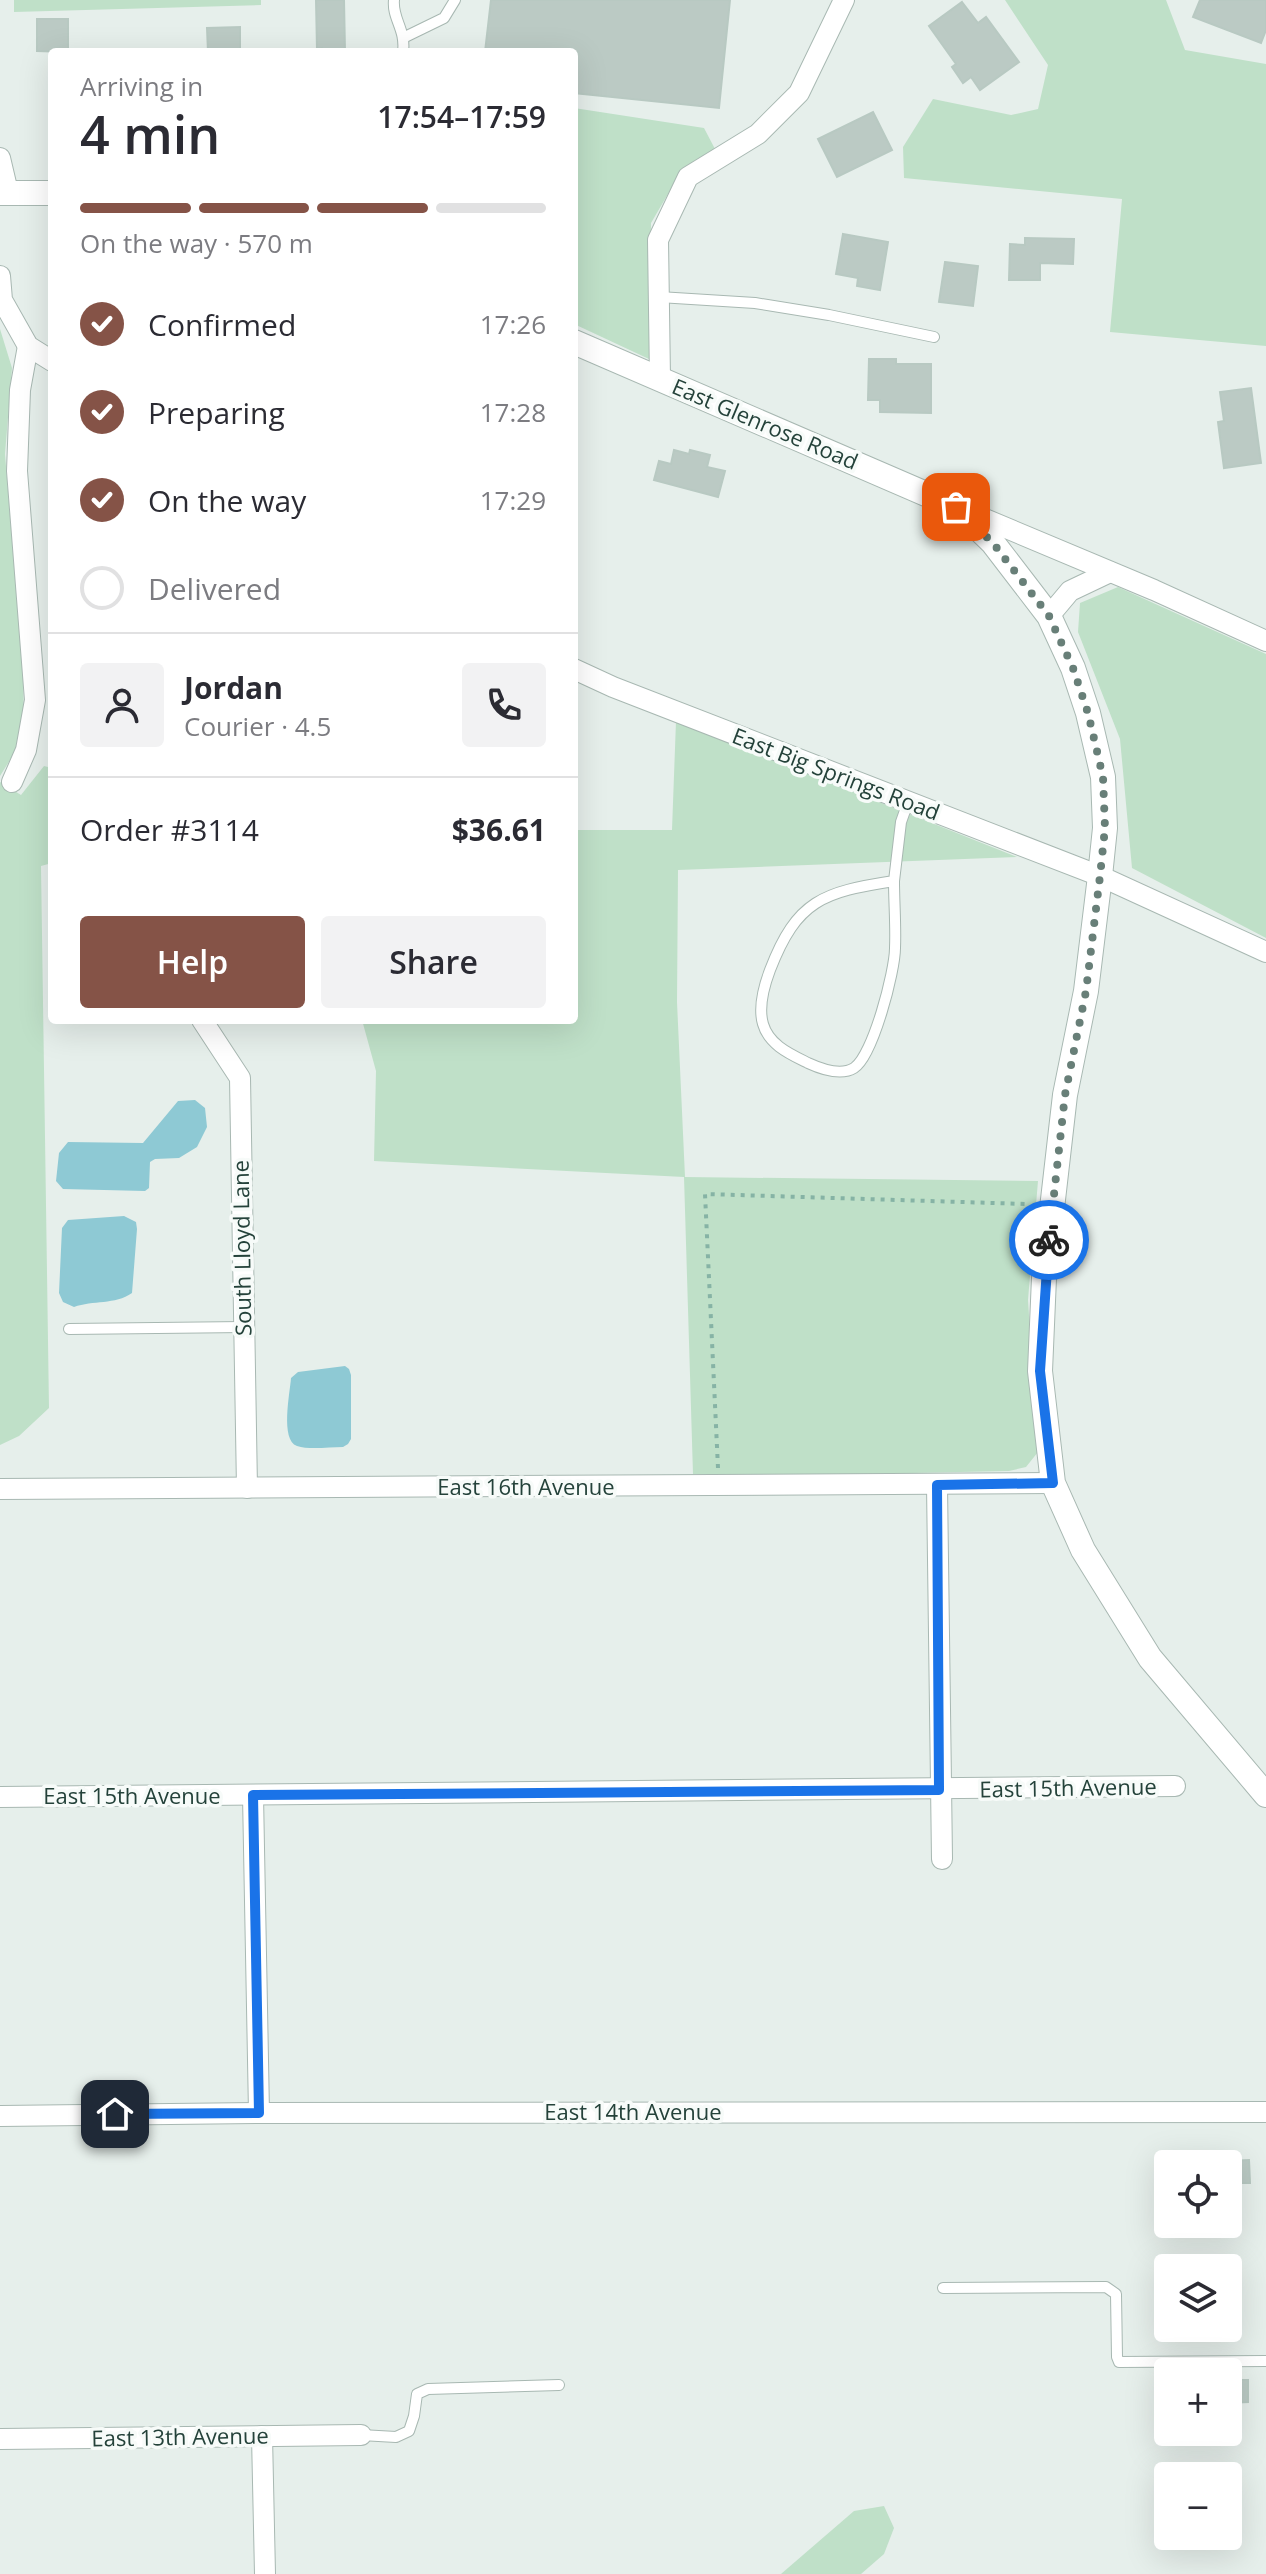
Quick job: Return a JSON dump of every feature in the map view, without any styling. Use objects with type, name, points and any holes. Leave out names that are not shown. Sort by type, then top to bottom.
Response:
[{"type":"street","points":[[660,379],[658,240],[688,177],[758,134],[799,93],[844,0]]},
{"type":"street","points":[[0,158],[4,192],[48,193]]},
{"type":"street","points":[[0,276],[2,300],[28,346],[48,358]]},
{"type":"street","name":"East Glenrose Road","points":[[578,344],[956,507]]},
{"type":"street","points":[[12,782],[26,750],[35,700],[17,471],[20,390],[28,346]]},
{"type":"street","points":[[956,507],[1266,641]]},
{"type":"street","points":[[956,507],[993,543],[1049,616],[1073,668],[1088,713],[1103,777],[1105,828],[1100,876],[1086,991],[1065,1095],[1044,1278],[1040,1371],[1053,1483],[1083,1550],[1150,1658],[1266,1795]]},
{"type":"street","points":[[1049,616],[1070,591],[1110,572]]},
{"type":"street","name":"East Big Springs Road","points":[[578,671],[1100,876]]},
{"type":"street","points":[[1100,876],[1266,952]]},
{"type":"street","name":"South Lloyd Lane","points":[[205,1024],[240,1078],[247,1488]]},
{"type":"street","name":"East 16th Avenue","points":[[0,1489],[1053,1483]]},
{"type":"street","points":[[937,1485],[942,1859]]},
{"type":"street","name":"East 15th Avenue","points":[[0,1797],[1175,1786]]},
{"type":"street","points":[[253,1795],[259,2113]]},
{"type":"street","name":"East 14th Avenue","points":[[0,2116],[1266,2112]]},
{"type":"street","name":"East 13th Avenue","points":[[0,2439],[361,2435]]},
{"type":"street","points":[[262,2436],[265,2574]]},
{"type":"lane","points":[[394,0],[393,8],[405,37],[404,48]]},
{"type":"lane","points":[[405,37],[444,18],[455,0]]},
{"type":"lane","points":[[659,297],[755,303],[934,337]]},
{"type":"lane","points":[[894,881],[832,894],[801,912],[779,946],[763,990],[763,1025],[780,1049],[817,1067],[843,1072],[857,1066],[870,1044],[886,1000],[895,951],[894,881],[901,822],[908,802]]},
{"type":"lane","points":[[69,1329],[244,1327]]},
{"type":"lane","points":[[943,2288],[1106,2287],[1116,2294],[1119,2362],[1266,2361]]},
{"type":"lane","points":[[361,2435],[396,2437],[409,2431],[417,2394],[428,2389],[559,2385]]},
{"type":"path","points":[[719,1486],[705,1194],[1026,1204],[1025,1231]]},
{"type":"green space","points":[[14,0],[261,0],[261,5],[14,12]]},
{"type":"green space","points":[[1005,0],[1166,0],[1185,50],[1266,64],[1266,346],[1110,332],[1122,199],[904,178],[903,147],[933,99],[1011,115],[1038,109],[1048,65]]},
{"type":"green space","points":[[578,109],[704,128],[715,149],[682,170],[651,223],[649,359],[578,326]]},
{"type":"green space","points":[[0,329],[12,368],[5,454],[23,672],[24,723],[15,752],[0,776]]},
{"type":"green space","points":[[1118,587],[1266,654],[1266,938],[1132,868],[1120,739],[1078,632],[1080,603]]},
{"type":"green space","points":[[676,721],[1017,857],[678,870],[677,1002],[685,1177],[1038,1181],[1028,1300],[1038,1452],[1026,1467],[1009,1471],[693,1474],[684,1177],[374,1161],[376,1071],[363,1024],[578,1024],[578,830],[672,830]]},
{"type":"green space","points":[[44,766],[48,767],[48,864],[41,866],[49,1408],[19,1436],[0,1445],[0,782],[21,795]]},
{"type":"green space","points":[[884,2506],[894,2528],[884,2554],[861,2574],[781,2574],[854,2511]]},
{"type":"water","points":[[195,1100],[205,1108],[207,1127],[197,1147],[179,1158],[150,1162],[149,1188],[145,1191],[63,1189],[56,1181],[59,1153],[68,1142],[143,1143],[178,1101]]},
{"type":"water","points":[[124,1216],[136,1222],[137,1229],[132,1293],[118,1299],[74,1307],[63,1302],[59,1293],[62,1228],[68,1220]]},
{"type":"water","points":[[345,1366],[351,1375],[351,1439],[348,1444],[319,1448],[297,1446],[292,1442],[287,1426],[291,1378],[298,1372]]},
{"type":"building","points":[[316,0],[344,0],[345,48],[317,48]]},
{"type":"building","points":[[491,0],[730,0],[719,108],[578,93],[578,48],[485,48]]},
{"type":"building","points":[[1200,0],[1266,0],[1266,30],[1261,43],[1193,17]]},
{"type":"building","points":[[962,2],[978,23],[986,17],[1019,62],[980,90],[971,77],[963,83],[952,67],[956,64],[929,26]]},
{"type":"building","points":[[37,19],[68,19],[68,48],[37,51]]},
{"type":"building","points":[[240,27],[240,48],[208,48],[207,28]]},
{"type":"building","points":[[873,112],[892,150],[837,177],[818,139]]},
{"type":"building","points":[[843,234],[888,242],[880,290],[857,286],[858,278],[836,274]]},
{"type":"building","points":[[1025,238],[1074,239],[1073,264],[1040,263],[1040,280],[1009,280],[1010,244],[1025,245]]},
{"type":"building","points":[[945,262],[978,266],[973,306],[939,302]]},
{"type":"building","points":[[869,359],[896,359],[896,364],[931,364],[931,413],[880,412],[880,400],[868,400]]},
{"type":"building","points":[[1251,388],[1261,463],[1224,468],[1218,422],[1224,421],[1220,392]]},
{"type":"building","points":[[674,450],[710,455],[707,467],[725,471],[718,497],[654,480],[659,461],[671,464]]},
{"type":"building","points":[[1242,2160],[1249,2160],[1250,2183],[1242,2183]]},
{"type":"building","points":[[1242,2380],[1248,2380],[1248,2402],[1242,2402]]},
{"type":"way so far","points":[[956,507],[1017,571],[1049,616],[1073,668],[1088,713],[1103,777],[1105,828],[1100,876],[1086,991],[1065,1095],[1049,1240]]},
{"type":"route","points":[[115,2114],[259,2113],[253,1795],[939,1790],[937,1485],[1053,1483],[1040,1371],[1049,1240]]}]
